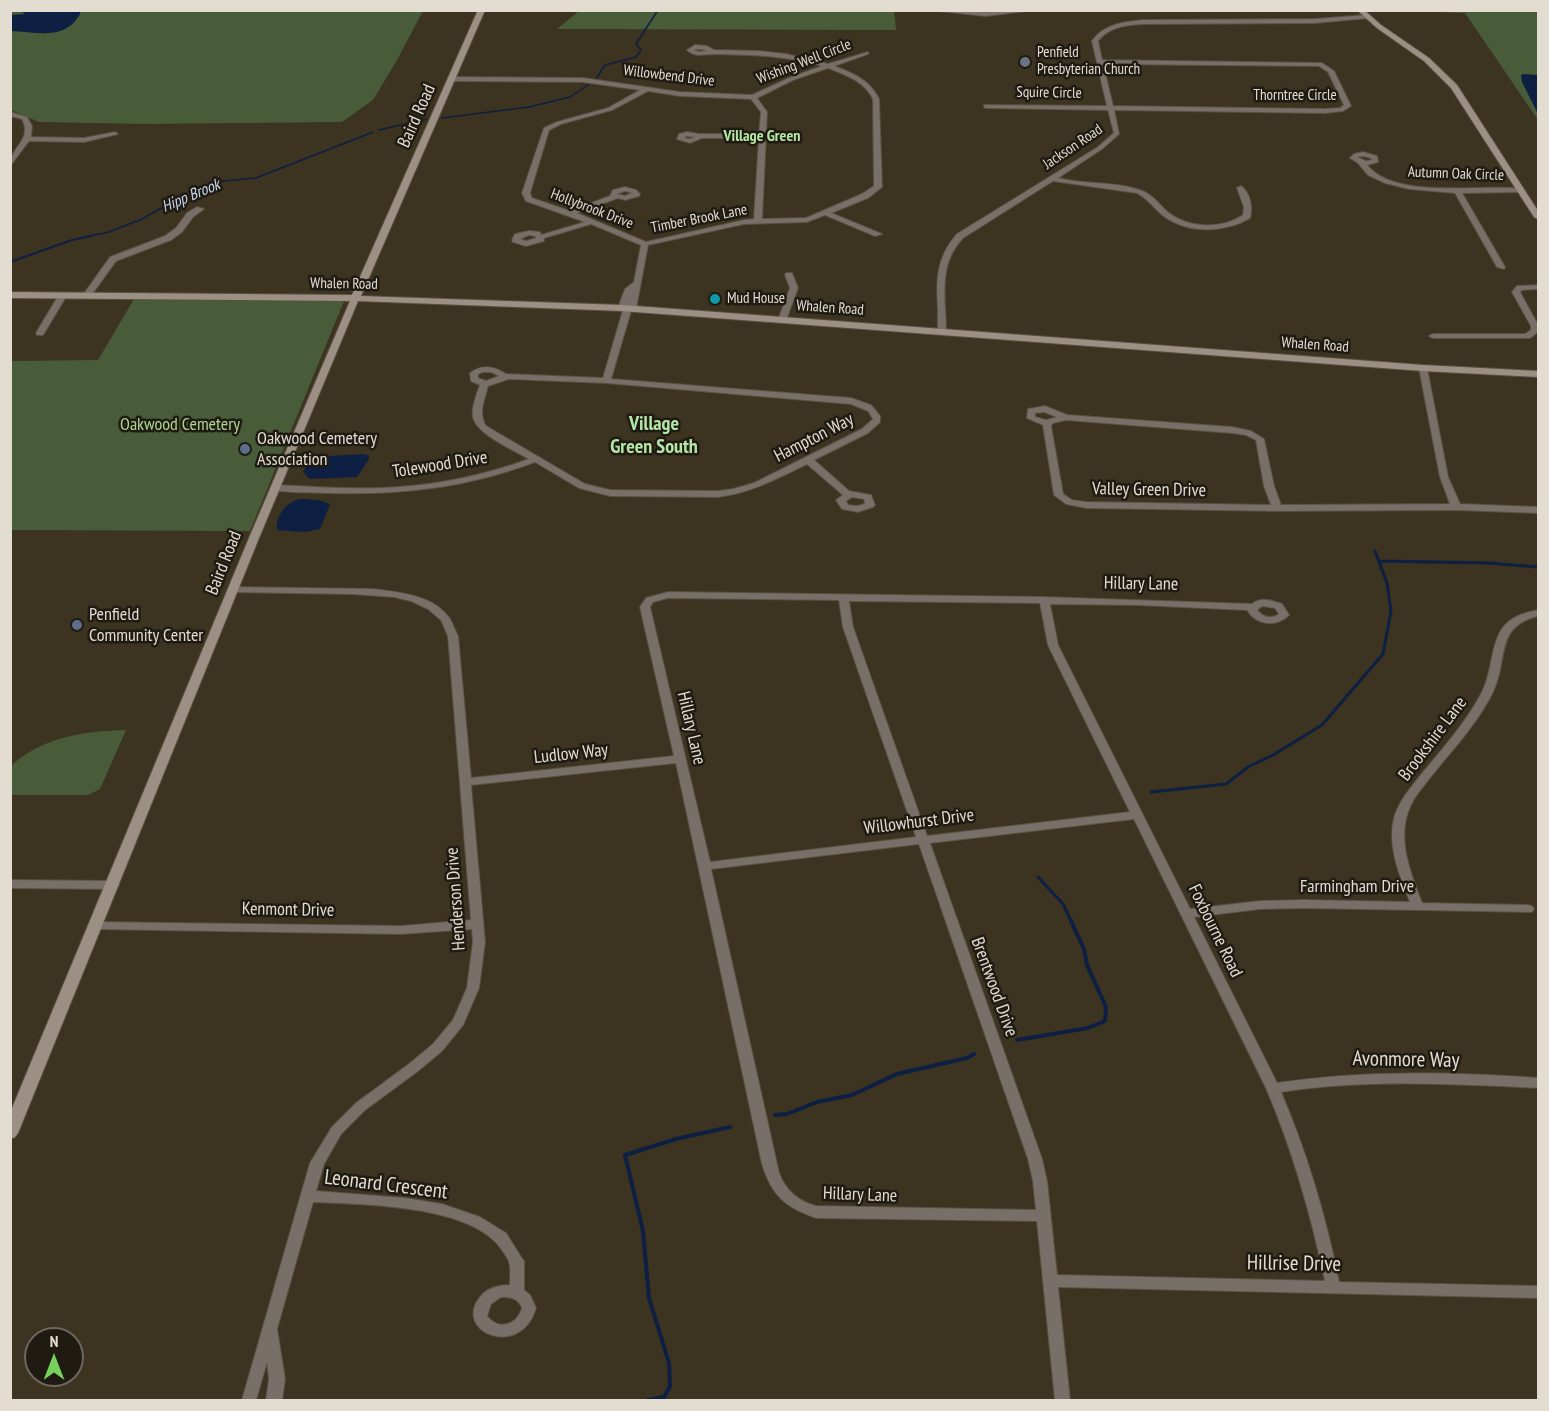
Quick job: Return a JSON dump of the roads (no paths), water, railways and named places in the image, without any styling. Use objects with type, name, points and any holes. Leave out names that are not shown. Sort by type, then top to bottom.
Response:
[{"type":"street","name":"Baird Road","points":[[10,1133],[97,926],[232,590],[355,299],[482,10]]},
{"type":"street","points":[[932,10],[954,14],[1004,14],[1032,10]]},
{"type":"street","points":[[1360,10],[1426,59],[1449,80],[1539,217]]},
{"type":"street","name":"Jackson Road","points":[[942,332],[941,264],[950,246],[960,236],[1101,148],[1117,133],[1095,45],[1097,37],[1105,31],[1125,24],[1151,21],[1315,21],[1367,17]]},
{"type":"street","name":"Timber Brook Lane","points":[[645,244],[735,224],[758,221],[798,221],[826,213],[872,193],[879,183],[875,92],[858,79],[826,66],[773,54],[710,52]]},
{"type":"street","name":"Wishing Well Circle","points":[[753,97],[791,79],[866,53]]},
{"type":"street","name":"Thorntree Circle","points":[[1099,62],[1320,64],[1331,71],[1348,104],[1345,110],[1335,111],[1111,108]]},
{"type":"street","name":"Willowbend Drive","points":[[453,79],[583,80],[693,95],[753,97]]},
{"type":"street","name":"Hollybrook Drive","points":[[606,381],[627,308],[637,290],[635,284],[645,244],[570,213],[537,203],[526,196],[544,132],[559,123],[610,109],[647,89]]},
{"type":"street","points":[[753,97],[764,112],[758,221]]},
{"type":"street","name":"Squire Circle","points":[[986,106],[1111,108]]},
{"type":"street","points":[[10,114],[28,122],[27,140],[10,164]]},
{"type":"street","points":[[27,140],[80,140],[116,134]]},
{"type":"street","points":[[698,136],[762,136]]},
{"type":"street","name":"Autumn Oak Circle","points":[[1361,162],[1370,174],[1395,184],[1423,189],[1522,190]]},
{"type":"street","points":[[1051,178],[1140,193],[1154,201],[1168,216],[1180,222],[1201,226],[1224,226],[1241,221],[1247,216],[1248,207],[1241,188]]},
{"type":"street","points":[[1456,190],[1501,267]]},
{"type":"street","points":[[570,213],[615,197]]},
{"type":"street","points":[[87,296],[113,259],[168,238],[179,230],[190,215],[200,209]]},
{"type":"street","points":[[826,213],[878,234]]},
{"type":"street","points":[[541,237],[591,222]]},
{"type":"street","points":[[782,320],[794,288],[789,275]]},
{"type":"street","points":[[1433,336],[1527,336],[1534,331],[1535,326],[1516,292],[1520,288],[1539,288]]},
{"type":"street","name":"Whalen Road","points":[[10,294],[355,299],[627,308],[1423,368],[1539,374]]},
{"type":"street","points":[[40,333],[63,295]]},
{"type":"street","points":[[1423,368],[1444,477],[1456,507]]},
{"type":"street","name":"Hampton Way","points":[[486,384],[477,411],[479,423],[493,434],[582,486],[616,494],[718,494],[757,485],[871,427],[877,420],[877,415],[869,407],[851,401],[606,381],[504,376],[486,384],[474,379],[474,373],[483,369],[492,369],[504,376]]},
{"type":"street","name":"Valley Green Drive","points":[[1066,417],[1048,424],[1034,419],[1030,413],[1034,410],[1045,409],[1066,417],[1240,431],[1255,435],[1262,443],[1269,486],[1276,508]]},
{"type":"street","name":"Valley Green Drive","points":[[1048,424],[1058,493],[1072,503],[1208,508],[1456,507],[1539,510]]},
{"type":"street","name":"Tolewood Drive","points":[[275,488],[372,490],[420,488],[482,476],[536,459]]},
{"type":"street","points":[[808,460],[848,495]]},
{"type":"street","name":"Henderson Drive","points":[[232,590],[384,593],[420,601],[438,612],[448,624],[453,636],[478,924],[479,961],[476,980],[462,1018],[452,1033],[429,1057],[369,1100],[336,1130],[324,1146],[317,1162],[249,1401]]},
{"type":"street","name":"Hillary Lane","points":[[1043,1216],[816,1212],[800,1208],[780,1192],[773,1180],[769,1164],[705,866],[645,607],[649,600],[668,595],[1044,600],[1253,607]]},
{"type":"street","name":"Brentwood Drive","points":[[843,597],[848,627],[1029,1140],[1040,1181],[1062,1401]]},
{"type":"street","name":"Foxbourne Road","points":[[1044,600],[1053,645],[1273,1088],[1294,1136],[1310,1181],[1333,1286]]},
{"type":"street","name":"Brookshire Lane","points":[[1417,905],[1399,849],[1397,833],[1400,816],[1413,792],[1487,693],[1493,679],[1503,634],[1510,624],[1521,617],[1539,613]]},
{"type":"street","name":"Ludlow Way","points":[[466,782],[679,759]]},
{"type":"street","name":"Willowhurst Drive","points":[[705,866],[1137,814]]},
{"type":"street","points":[[10,884],[113,885]]},
{"type":"street","name":"Farmingham Drive","points":[[1186,914],[1260,905],[1417,905],[1527,909]]},
{"type":"street","name":"Kenmont Drive","points":[[97,926],[401,930],[478,924]]},
{"type":"street","name":"Avonmore Way","points":[[1273,1088],[1319,1080],[1351,1078],[1539,1083]]},
{"type":"street","name":"Leonard Crescent","points":[[307,1196],[391,1202],[451,1213],[475,1220],[498,1233],[517,1258],[520,1276],[517,1292]]},
{"type":"street","name":"Hillrise Drive","points":[[1049,1281],[1539,1292]]},
{"type":"street","name":"Henderson Drive","points":[[270,1327],[277,1379],[274,1401]]},
{"type":"water","points":[[25,10],[80,11],[80,14],[74,23],[58,32],[11,31],[11,15],[25,14],[22,12]]},
{"type":"water","points":[[1521,75],[1538,75],[1538,114],[1522,82]]},
{"type":"water","points":[[364,454],[369,456],[369,459],[357,477],[310,479],[303,472],[312,457]]},
{"type":"water","points":[[302,499],[318,500],[330,504],[320,529],[305,532],[277,530],[278,520],[283,510],[291,502]]},
{"type":"waterway","name":"Hipp Brook","points":[[596,79],[605,65],[636,57],[641,50],[636,44],[658,10]]},
{"type":"waterway","name":"Hipp Brook","points":[[442,118],[529,107],[570,97],[592,82]]},
{"type":"waterway","name":"Hipp Brook","points":[[379,130],[427,119]]},
{"type":"waterway","name":"Hipp Brook","points":[[84,237],[109,232],[142,219],[165,206],[187,200],[223,181],[256,178],[373,132]]},
{"type":"waterway","name":"Hipp Brook","points":[[10,262],[72,240],[91,236]]},
{"type":"waterway","points":[[1151,792],[1226,784],[1248,767],[1273,755],[1322,725],[1383,654],[1391,611],[1387,583],[1375,551]]},
{"type":"waterway","points":[[1379,561],[1489,563],[1538,567]]},
{"type":"waterway","points":[[1038,877],[1063,904],[1072,923]]},
{"type":"waterway","points":[[1017,1040],[1088,1028],[1105,1021],[1106,1007],[1071,921]]},
{"type":"waterway","points":[[775,1115],[787,1114],[817,1102],[852,1095],[897,1074],[967,1058],[974,1054]]},
{"type":"waterway","points":[[648,1400],[664,1397],[670,1386],[669,1363],[649,1298],[643,1231],[625,1155],[676,1139],[730,1127]]},
{"type":"place","name":"Penfield Presbyterian Church","points":[[1025,62]]},
{"type":"place","name":"Mud House","points":[[715,299]]},
{"type":"place","name":"Oakwood Cemetery Association","points":[[245,449]]},
{"type":"place","name":"Penfield Community Center","points":[[77,625]]},
{"type":"district","name":"Village Green","points":[[762,136]]},
{"type":"district","name":"Village Green South","points":[[654,436]]},
{"type":"park label","name":"Oakwood Cemetery","points":[[180,425]]}]
